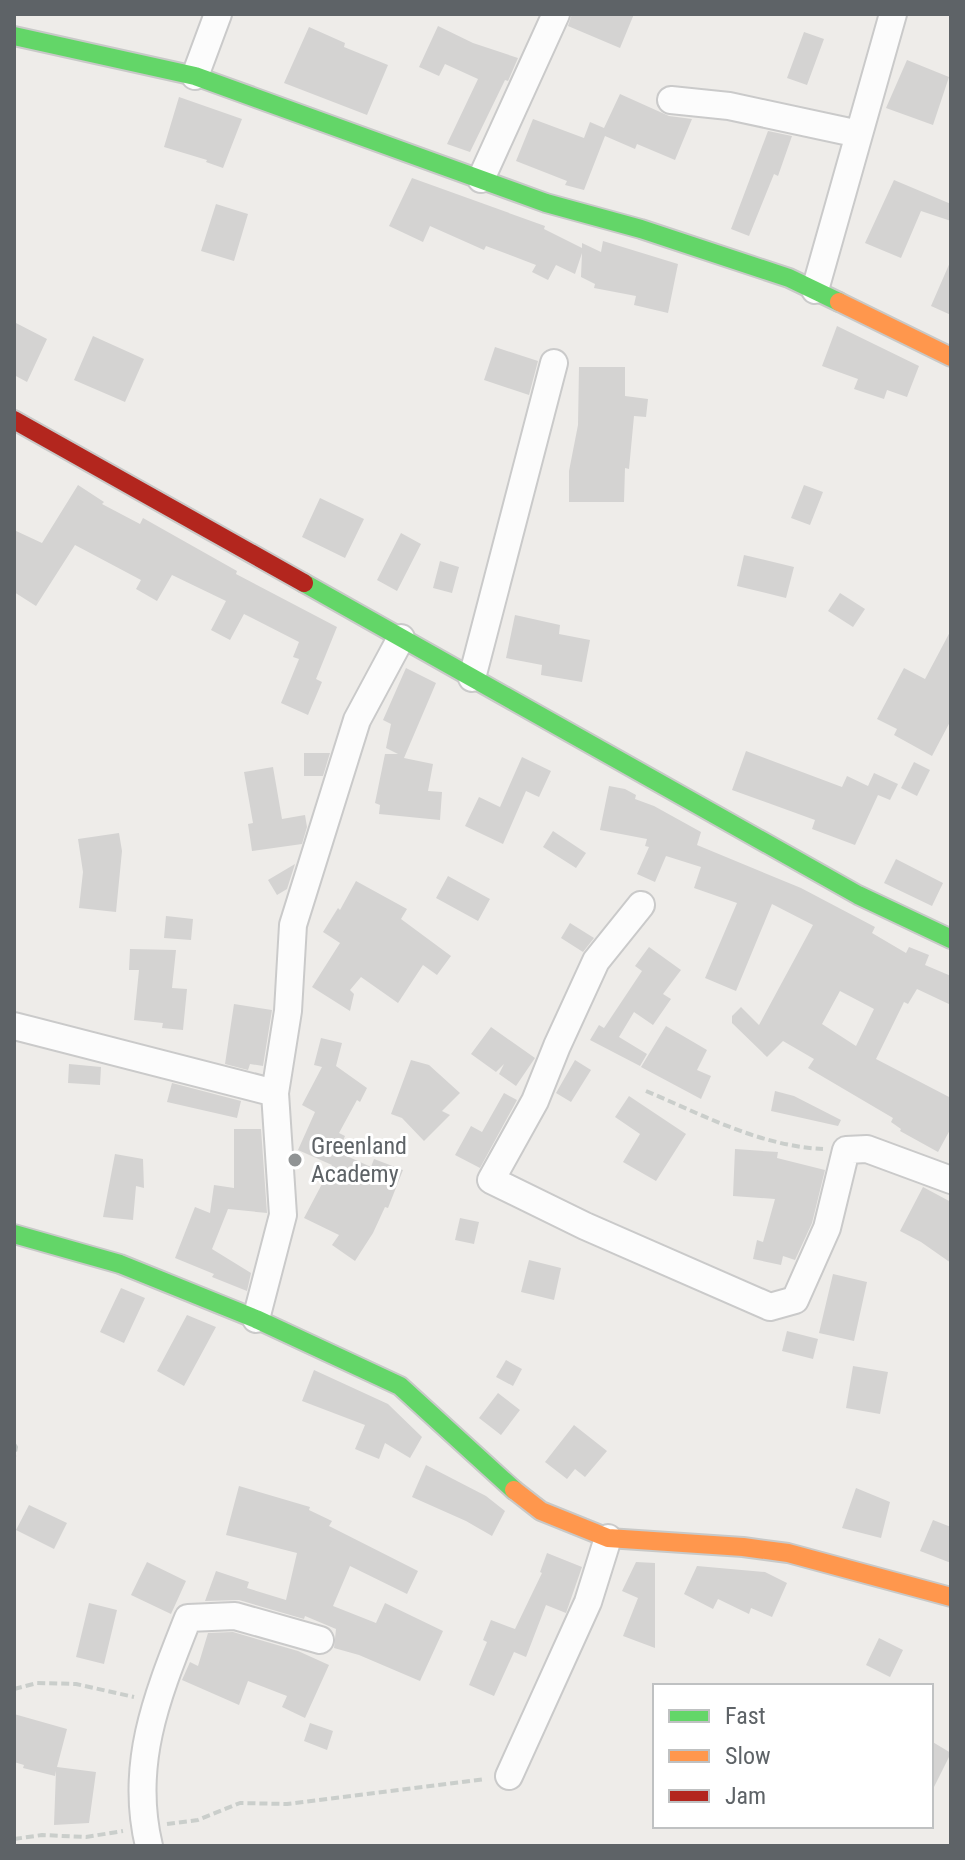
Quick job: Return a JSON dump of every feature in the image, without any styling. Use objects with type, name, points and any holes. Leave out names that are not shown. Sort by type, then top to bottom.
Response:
[{"type":"street","points":[[195,76],[218,14]]},
{"type":"street","points":[[481,179],[556,14]]},
{"type":"street","points":[[815,290],[893,14]]},
{"type":"street","points":[[14,36],[195,76],[546,203],[641,229],[789,278],[951,357]]},
{"type":"street","points":[[671,100],[729,106],[859,134]]},
{"type":"street","points":[[472,678],[554,363]]},
{"type":"street","points":[[14,420],[858,895],[951,939]]},
{"type":"street","points":[[256,1319],[283,1215],[275,1093],[288,1011],[293,925],[357,720],[401,638]]},
{"type":"street","points":[[641,905],[596,961],[535,1101],[491,1180],[585,1226],[770,1307],[795,1300],[827,1228],[846,1150],[867,1149],[951,1180]]},
{"type":"street","points":[[14,1026],[275,1093]]},
{"type":"street","points":[[14,1234],[120,1264],[256,1319],[400,1386],[495,1475],[541,1511],[608,1538],[788,1553],[951,1597]]},
{"type":"street","points":[[509,1776],[588,1602],[608,1538]]},
{"type":"street","points":[[147,1836],[143,1768],[156,1699],[188,1618],[235,1616],[320,1640]]},
{"type":"path","points":[[646,1091],[742,1133],[806,1148],[846,1150]]},
{"type":"path","points":[[14,1444],[14,1457]]},
{"type":"path","points":[[14,1689],[37,1683],[76,1684],[120,1695],[156,1699]]},
{"type":"path","points":[[14,1839],[42,1835],[147,1836],[240,1803],[287,1804],[509,1776]]},
{"type":"building","points":[[572,14],[634,14],[620,48],[568,26]]},
{"type":"building","points":[[438,26],[473,43],[518,58],[470,152],[447,144],[478,79],[445,64],[439,76],[419,67]]},
{"type":"building","points":[[309,27],[345,43],[344,47],[388,65],[367,115],[284,83]]},
{"type":"building","points":[[804,32],[824,39],[807,85],[787,78]]},
{"type":"building","points":[[907,60],[949,77],[933,125],[886,108]]},
{"type":"building","points":[[620,94],[669,116],[692,119],[675,160],[637,144],[635,149],[605,136],[584,190],[565,185],[567,181],[516,161],[533,119],[584,138],[590,122],[604,128]]},
{"type":"building","points":[[179,97],[242,119],[223,168],[164,147]]},
{"type":"building","points":[[768,131],[792,136],[778,176],[774,174],[749,236],[731,229]]},
{"type":"building","points":[[412,178],[545,226],[544,229],[582,248],[582,243],[601,252],[603,241],[678,264],[668,313],[634,305],[636,296],[594,288],[595,284],[581,277],[582,253],[575,274],[556,265],[548,280],[532,272],[536,265],[486,246],[484,250],[430,226],[423,242],[389,226]]},
{"type":"building","points":[[894,180],[951,204],[951,221],[921,211],[901,258],[865,243]]},
{"type":"building","points":[[216,204],[248,214],[234,261],[201,251]]},
{"type":"building","points":[[951,260],[951,315],[931,306]]},
{"type":"building","points":[[14,322],[47,339],[27,382],[14,375]]},
{"type":"building","points":[[837,326],[919,366],[907,397],[887,390],[884,399],[854,389],[858,379],[822,366]]},
{"type":"building","points":[[93,336],[144,359],[125,402],[74,380]]},
{"type":"building","points":[[495,347],[538,361],[529,395],[484,380]]},
{"type":"building","points":[[579,367],[625,367],[625,396],[648,399],[646,417],[634,416],[629,469],[625,468],[624,502],[569,502],[569,471],[578,425]]},
{"type":"building","points":[[78,485],[104,502],[102,504],[140,524],[143,518],[237,571],[236,574],[337,627],[316,679],[322,682],[308,715],[281,703],[299,659],[293,657],[299,642],[244,614],[230,640],[211,630],[226,601],[172,575],[157,601],[136,589],[141,580],[75,545],[36,606],[14,592],[14,530],[42,543]]},
{"type":"building","points":[[804,485],[823,492],[810,525],[791,518]]},
{"type":"building","points":[[320,498],[364,519],[345,558],[302,537]]},
{"type":"building","points":[[401,533],[421,544],[397,591],[377,580]]},
{"type":"building","points":[[744,555],[794,567],[786,598],[737,586]]},
{"type":"building","points":[[440,561],[459,567],[452,593],[433,588]]},
{"type":"building","points":[[840,593],[865,609],[853,627],[828,611]]},
{"type":"building","points":[[515,615],[560,625],[559,634],[590,640],[582,682],[541,675],[542,665],[506,658]]},
{"type":"building","points":[[951,630],[951,720],[932,756],[894,735],[897,729],[877,719],[904,668],[925,679]]},
{"type":"building","points":[[406,668],[436,683],[404,758],[433,764],[428,791],[442,792],[440,820],[379,814],[380,805],[375,803],[385,754],[398,754],[386,748],[391,724],[383,720]]},
{"type":"building","points":[[746,751],[842,787],[847,776],[868,786],[874,773],[898,784],[890,800],[878,795],[855,845],[812,829],[815,820],[732,790]]},
{"type":"building","points":[[304,753],[330,753],[323,776],[304,776]]},
{"type":"building","points":[[522,757],[551,771],[539,797],[526,791],[503,844],[465,826],[479,797],[500,807]]},
{"type":"building","points":[[914,762],[930,770],[917,796],[901,788]]},
{"type":"building","points":[[273,767],[282,819],[305,815],[307,827],[302,844],[252,851],[248,824],[253,823],[244,772]]},
{"type":"building","points":[[609,786],[625,789],[636,795],[635,799],[701,832],[697,845],[801,888],[875,927],[872,933],[906,953],[909,947],[929,955],[925,965],[951,976],[951,1005],[917,989],[908,1004],[904,1002],[876,1059],[951,1098],[951,1128],[938,1152],[900,1131],[891,1122],[893,1118],[808,1068],[814,1059],[783,1041],[767,1057],[732,1023],[732,1016],[741,1007],[759,1025],[813,925],[772,904],[736,991],[705,978],[737,903],[694,888],[701,867],[666,856],[655,882],[637,874],[649,847],[645,846],[647,839],[600,830]],"holes":[[[840,991],[874,1009],[856,1046],[822,1024]]]},
{"type":"building","points":[[553,831],[586,853],[576,868],[543,847]]},
{"type":"building","points":[[119,833],[122,851],[116,912],[79,908],[83,872],[78,839]]},
{"type":"building","points":[[896,859],[943,883],[932,906],[884,883]]},
{"type":"building","points":[[295,864],[287,889],[277,895],[268,880]]},
{"type":"building","points":[[448,876],[490,899],[478,921],[436,898]]},
{"type":"building","points":[[356,881],[407,909],[401,919],[451,956],[437,975],[423,965],[398,1003],[361,977],[350,990],[354,994],[350,1011],[312,987],[340,943],[323,932]]},
{"type":"building","points":[[166,916],[193,919],[191,940],[164,938]]},
{"type":"building","points":[[570,923],[594,938],[583,952],[561,938]]},
{"type":"building","points":[[649,947],[681,970],[663,994],[671,999],[653,1025],[634,1012],[619,1037],[647,1054],[640,1066],[590,1040],[599,1025],[604,1028],[642,971],[635,966]]},
{"type":"building","points":[[130,949],[176,950],[172,988],[187,989],[183,1030],[162,1028],[163,1023],[134,1020],[139,970],[129,970]]},
{"type":"building","points":[[234,1004],[272,1010],[263,1066],[250,1064],[248,1070],[225,1064]]},
{"type":"building","points":[[666,1026],[707,1050],[697,1070],[711,1076],[701,1099],[641,1067]]},
{"type":"building","points":[[491,1027],[535,1058],[516,1086],[499,1074],[504,1064],[496,1072],[471,1054]]},
{"type":"building","points":[[321,1038],[342,1043],[336,1066],[367,1088],[339,1133],[345,1136],[338,1152],[371,1167],[374,1159],[403,1170],[388,1208],[385,1207],[355,1261],[332,1245],[339,1235],[304,1218],[332,1165],[298,1150],[315,1112],[302,1105],[322,1067],[314,1065]]},
{"type":"building","points":[[411,1060],[429,1065],[460,1093],[442,1111],[450,1115],[424,1141],[402,1118],[391,1114]]},
{"type":"building","points":[[575,1060],[591,1070],[571,1102],[556,1093]]},
{"type":"building","points":[[69,1064],[101,1067],[100,1085],[68,1083]]},
{"type":"building","points":[[172,1083],[241,1101],[237,1118],[167,1102]]},
{"type":"building","points":[[775,1091],[794,1096],[841,1120],[838,1126],[771,1111]]},
{"type":"building","points":[[504,1093],[517,1100],[480,1168],[455,1155],[471,1126],[482,1132]]},
{"type":"building","points":[[629,1096],[686,1134],[656,1181],[623,1162],[640,1134],[615,1117]]},
{"type":"building","points":[[234,1129],[261,1129],[267,1213],[228,1209],[212,1249],[251,1273],[247,1291],[175,1258],[195,1207],[210,1213],[214,1185],[234,1188]]},
{"type":"building","points":[[735,1149],[778,1152],[777,1158],[825,1170],[812,1223],[795,1260],[783,1256],[781,1265],[753,1259],[757,1240],[763,1242],[775,1199],[733,1196]]},
{"type":"building","points":[[115,1154],[143,1159],[144,1188],[136,1186],[133,1220],[103,1217]]},
{"type":"building","points":[[923,1187],[951,1202],[951,1263],[900,1231]]},
{"type":"building","points":[[460,1218],[479,1222],[474,1244],[455,1240]]},
{"type":"building","points":[[529,1260],[561,1268],[554,1300],[521,1292]]},
{"type":"building","points":[[833,1274],[867,1282],[854,1341],[819,1333]]},
{"type":"building","points":[[121,1288],[145,1298],[124,1343],[100,1332]]},
{"type":"building","points":[[187,1315],[216,1327],[184,1386],[157,1371]]},
{"type":"building","points":[[787,1331],[818,1339],[813,1359],[782,1351]]},
{"type":"building","points":[[506,1360],[522,1369],[513,1386],[496,1377]]},
{"type":"building","points":[[853,1366],[888,1372],[880,1414],[846,1408]]},
{"type":"building","points":[[314,1370],[388,1404],[422,1437],[410,1458],[385,1443],[379,1459],[355,1449],[365,1425],[302,1401]]},
{"type":"building","points":[[498,1393],[520,1410],[501,1435],[479,1418]]},
{"type":"building","points":[[574,1425],[607,1451],[585,1477],[575,1469],[567,1479],[545,1462]]},
{"type":"building","points":[[426,1465],[486,1496],[505,1511],[492,1536],[412,1497]]},
{"type":"building","points":[[239,1486],[310,1507],[309,1510],[332,1521],[329,1526],[418,1571],[407,1594],[350,1566],[333,1606],[376,1623],[385,1603],[443,1631],[420,1681],[359,1655],[334,1648],[336,1629],[305,1616],[304,1619],[239,1600],[205,1601],[216,1571],[249,1582],[247,1588],[286,1600],[297,1553],[226,1535]]},
{"type":"building","points":[[856,1488],[890,1502],[881,1538],[842,1528]]},
{"type":"building","points":[[29,1505],[67,1523],[54,1549],[16,1530]]},
{"type":"building","points":[[933,1520],[951,1527],[951,1563],[920,1551]]},
{"type":"building","points":[[547,1553],[582,1567],[566,1613],[546,1605],[526,1657],[514,1652],[494,1696],[469,1685],[487,1642],[483,1640],[491,1620],[515,1629],[542,1573]]},
{"type":"building","points":[[147,1562],[186,1581],[171,1614],[131,1595]]},
{"type":"building","points":[[636,1562],[655,1563],[655,1648],[623,1636],[638,1598],[622,1591]]},
{"type":"building","points":[[697,1566],[765,1572],[787,1583],[772,1617],[751,1608],[749,1614],[718,1599],[713,1609],[684,1594]]},
{"type":"building","points":[[89,1603],[117,1610],[104,1664],[76,1657]]},
{"type":"building","points":[[233,1632],[298,1651],[329,1665],[305,1718],[282,1707],[287,1696],[248,1681],[239,1705],[182,1680],[190,1662],[198,1666],[208,1633]]},
{"type":"building","points":[[879,1638],[903,1650],[890,1677],[866,1665]]},
{"type":"building","points":[[14,1714],[67,1729],[57,1767],[96,1772],[89,1823],[54,1825],[56,1771],[55,1776],[23,1768],[24,1765],[14,1762]]},
{"type":"building","points":[[310,1723],[333,1731],[327,1750],[304,1741]]},
{"type":"building","points":[[933,1742],[951,1753],[933,1789]]},
{"type":"traffic: fast","points":[[14,36],[195,76],[546,203],[641,229],[789,278],[839,302]]},
{"type":"traffic: fast","points":[[304,583],[858,895],[951,939]]},
{"type":"traffic: fast","points":[[14,1234],[120,1264],[256,1319],[400,1386],[514,1490]]},
{"type":"traffic: slow","points":[[839,302],[951,357]]},
{"type":"traffic: slow","points":[[514,1490],[541,1511],[608,1538],[788,1553],[951,1597]]},
{"type":"traffic: jam","points":[[14,420],[304,583]]},
{"type":"place","name":"Greenland Academy","points":[[295,1160]]}]
